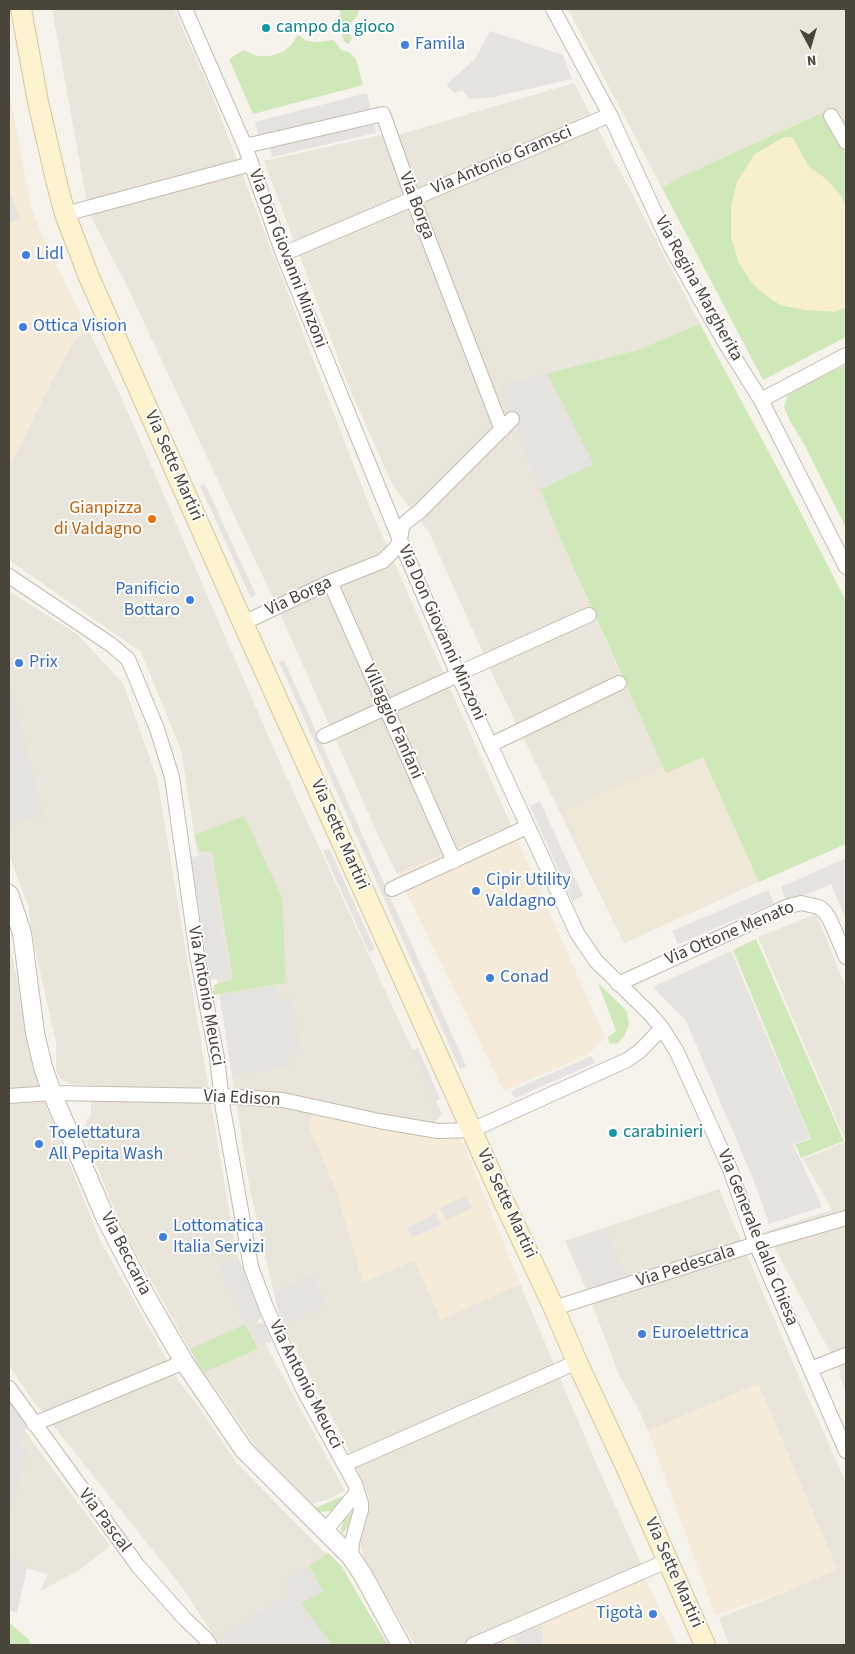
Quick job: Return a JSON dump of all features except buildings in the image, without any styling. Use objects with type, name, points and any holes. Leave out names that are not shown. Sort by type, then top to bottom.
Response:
[{"type":"main road","name":"Via Sette Martiri","points":[[21,9],[38,102],[65,214],[116,340],[705,1645]]},
{"type":"street","name":"Via Don Giovanni Minzoni","points":[[185,9],[245,146],[284,254],[400,540],[458,675],[527,827],[577,933],[596,961],[662,1028]]},
{"type":"street","name":"Via Regina Margherita","points":[[553,9],[610,115],[671,247],[724,341],[761,400],[846,567]]},
{"type":"street","name":"Via Borga","points":[[245,146],[383,114],[413,198],[502,430]]},
{"type":"street","name":"Via Antonio Gramsci","points":[[284,254],[610,115]]},
{"type":"street","points":[[831,116],[846,142]]},
{"type":"street","points":[[65,214],[251,164]]},
{"type":"street","points":[[761,400],[846,355]]},
{"type":"street","name":"Via Borga","points":[[243,623],[330,582],[383,560],[390,555],[400,540],[402,527],[406,522],[420,511],[512,419]]},
{"type":"street","name":"Via Antonio Meucci","points":[[9,576],[128,659],[157,729],[172,777],[197,955],[217,1058],[221,1096],[251,1267],[266,1307],[303,1389],[356,1484],[361,1510],[352,1542],[351,1557]]},
{"type":"street","name":"Villaggio Fanfani","points":[[330,582],[454,861]]},
{"type":"street","points":[[324,736],[589,615]]},
{"type":"street","points":[[490,745],[619,683]]},
{"type":"street","points":[[392,889],[527,827]]},
{"type":"street","name":"Via Beccaria","points":[[9,894],[22,933],[34,1033],[52,1094],[105,1217],[184,1362],[244,1450],[351,1557],[363,1575],[401,1645]]},
{"type":"street","name":"Via Ottone Menato","points":[[618,984],[786,907],[801,903],[819,907],[824,912],[830,920],[846,957]]},
{"type":"street","points":[[472,1130],[626,1060],[640,1051],[662,1028]]},
{"type":"street","name":"Via Generale dalla Chiesa","points":[[662,1028],[677,1052],[730,1169],[756,1244],[846,1451]]},
{"type":"street","name":"Via Edison","points":[[9,1096],[52,1094],[221,1096],[283,1100],[438,1132],[472,1130]]},
{"type":"street","name":"Via Pedescala","points":[[554,1308],[756,1244],[846,1218]]},
{"type":"street","points":[[811,1369],[846,1355]]},
{"type":"street","points":[[34,1424],[184,1362]]},
{"type":"street","name":"Via Antonio Meucci","points":[[345,1464],[577,1362]]},
{"type":"street","name":"Via Pascal","points":[[9,1388],[138,1566],[210,1645]]},
{"type":"street","points":[[325,1531],[357,1492]]},
{"type":"street","points":[[473,1645],[667,1561]]},
{"type":"shaded area","points":[[52,9],[174,9],[211,92],[370,508],[511,825],[397,874],[279,611],[126,284],[92,219],[88,208]]},
{"type":"shaded area","points":[[568,9],[846,9],[846,155],[822,112],[676,179],[662,188]]},
{"type":"shaded area","points":[[490,31],[563,55],[572,79],[494,97],[470,99],[462,90],[454,93],[446,85],[476,58]]},
{"type":"shaded area","points":[[574,83],[700,324],[637,350],[499,386],[561,540],[625,684],[735,893],[624,943],[497,684],[429,532],[393,486],[349,387],[264,161],[381,135],[384,139]]},
{"type":"shaded area","points":[[9,91],[31,206],[42,235],[90,333],[77,336],[49,386],[9,468]]},
{"type":"shaded area","points":[[367,93],[371,111],[259,139],[255,122]]},
{"type":"shaded area","points":[[374,123],[376,133],[272,157],[270,147]]},
{"type":"shaded area","points":[[9,189],[20,219],[9,223]]},
{"type":"shaded area","points":[[90,333],[123,401],[276,754],[442,1114],[433,1126],[308,1123],[338,1195],[364,1282],[414,1260],[515,1287],[520,1284],[642,1566],[500,1625],[505,1645],[415,1645],[364,1559],[360,1542],[369,1496],[345,1442],[280,1319],[250,1190],[181,750],[141,652],[9,560],[9,468],[49,386],[77,336]]},
{"type":"shaded area","points":[[547,373],[594,464],[540,490],[499,386]]},
{"type":"shaded area","points":[[205,484],[256,595],[251,598],[200,486]]},
{"type":"shaded area","points":[[9,591],[77,634],[123,683],[157,778],[235,1247],[265,1343],[345,1491],[329,1499],[312,1504],[256,1447],[201,1370],[122,1228],[85,1137],[84,1129],[91,1115],[91,1085],[69,1084],[60,1078],[56,1070],[56,1042],[34,945],[28,905],[9,855]]},
{"type":"shaded area","points":[[284,660],[466,1066],[460,1069],[279,662]]},
{"type":"shaded area","points":[[9,688],[44,815],[9,826]]},
{"type":"shaded area","points":[[704,748],[763,880],[624,943],[565,811]]},
{"type":"shaded area","points":[[540,801],[583,896],[572,901],[530,806]]},
{"type":"shaded area","points":[[511,825],[605,1038],[591,1052],[574,1061],[504,1091],[397,874]]},
{"type":"shaded area","points":[[329,848],[375,949],[369,952],[323,851]]},
{"type":"shaded area","points":[[209,854],[229,978],[210,980],[191,857]]},
{"type":"shaded area","points":[[846,858],[846,919],[831,884],[787,903],[781,887]]},
{"type":"shaded area","points":[[768,890],[774,903],[678,944],[672,931]]},
{"type":"shaded area","points":[[816,914],[846,988],[846,1142],[758,937]]},
{"type":"shaded area","points":[[9,942],[43,1098],[100,1240],[180,1383],[199,1407],[236,1462],[337,1565],[389,1645],[220,1645],[179,1583],[28,1394],[9,1365]]},
{"type":"shaded area","points":[[731,951],[810,1138],[793,1144],[822,1207],[769,1224],[756,1186],[686,1021],[653,987]]},
{"type":"shaded area","points":[[278,986],[280,998],[292,997],[301,1053],[289,1055],[291,1067],[232,1075],[220,995]]},
{"type":"shaded area","points":[[418,1048],[440,1099],[434,1102],[412,1050]]},
{"type":"shaded area","points":[[591,1056],[595,1063],[515,1098],[511,1091]]},
{"type":"shaded area","points":[[319,1103],[458,1138],[464,1144],[520,1284],[441,1320],[414,1260],[363,1282],[338,1195],[308,1123]]},
{"type":"shaded area","points":[[846,1142],[846,1392],[839,1374],[841,1373],[766,1231],[832,1210],[803,1159]]},
{"type":"shaded area","points":[[719,1189],[846,1483],[846,1645],[729,1645],[719,1618],[837,1569],[758,1384],[648,1431],[638,1408],[619,1375],[590,1298],[565,1241]]},
{"type":"shaded area","points":[[466,1196],[472,1208],[446,1220],[440,1208]]},
{"type":"shaded area","points":[[436,1213],[442,1224],[412,1238],[407,1228]]},
{"type":"shaded area","points":[[607,1231],[625,1276],[588,1288],[570,1243]]},
{"type":"shaded area","points":[[238,1257],[262,1318],[247,1324],[217,1266]]},
{"type":"shaded area","points":[[313,1275],[326,1306],[286,1325],[274,1292]]},
{"type":"shaded area","points":[[264,1322],[272,1341],[258,1346],[251,1327]]},
{"type":"shaded area","points":[[758,1384],[837,1569],[790,1590],[715,1615],[648,1431]]},
{"type":"shaded area","points":[[9,1401],[27,1426],[20,1447],[29,1449],[9,1515]]},
{"type":"shaded area","points":[[9,1410],[110,1546],[78,1571],[40,1591],[48,1574],[9,1564]]},
{"type":"shaded area","points":[[9,1559],[28,1564],[17,1613],[9,1610]]},
{"type":"shaded area","points":[[309,1566],[323,1591],[301,1604],[332,1645],[227,1645],[221,1636],[293,1592],[284,1580]]},
{"type":"shaded area","points":[[644,1575],[677,1645],[507,1645],[503,1635]]},
{"type":"shaded area","points":[[542,1624],[543,1643],[539,1645],[517,1645],[513,1637]]},
{"type":"green space","points":[[338,9],[359,9],[357,16],[347,28],[352,38],[349,44],[344,41],[341,30],[335,27],[334,22],[341,13]]},
{"type":"green space","points":[[298,35],[307,41],[334,40],[341,50],[349,52],[356,59],[363,85],[253,114],[229,59],[244,50],[257,56],[270,56],[283,52]]},
{"type":"green space","points":[[823,112],[846,155],[846,337],[763,380],[662,188],[676,179]]},
{"type":"green space","points":[[700,324],[846,601],[846,844],[759,882],[703,757],[666,773],[561,540],[499,386],[637,350]]},
{"type":"green space","points":[[846,365],[846,528],[784,407],[787,396],[806,384]]},
{"type":"green space","points":[[244,816],[282,897],[286,983],[213,995],[214,985],[233,979],[212,852],[200,851],[194,835]]},
{"type":"green space","points":[[756,939],[844,1141],[801,1158],[795,1144],[811,1139],[733,950]]},
{"type":"green space","points":[[598,983],[627,1011],[629,1024],[625,1035],[618,1043],[609,1044],[608,1037],[616,1031]]},
{"type":"green space","points":[[245,1324],[258,1349],[204,1372],[190,1349]]},
{"type":"green space","points":[[343,1496],[338,1508],[331,1511],[318,1512],[313,1509]]},
{"type":"green space","points":[[355,1509],[352,1522],[341,1535],[344,1520]]},
{"type":"green space","points":[[328,1553],[342,1567],[387,1645],[332,1645],[301,1603],[323,1591],[309,1566]]},
{"type":"green space","points":[[9,1622],[28,1639],[32,1645],[9,1645]]},
{"type":"sand","points":[[784,137],[793,138],[809,167],[825,178],[839,193],[846,205],[846,307],[835,312],[805,310],[780,305],[764,294],[751,282],[738,261],[731,237],[731,207],[737,182],[755,154]]},
{"type":"place","name":"campo da gioco","points":[[266,28]]},
{"type":"place","name":"Famila","points":[[405,45]]},
{"type":"place","name":"Lidl","points":[[26,255]]},
{"type":"place","name":"Ottica Vision","points":[[23,327]]},
{"type":"place","name":"Gianpizza di Valdagno","points":[[152,519]]},
{"type":"place","name":"Panificio Bottaro","points":[[190,600]]},
{"type":"place","name":"Prix","points":[[19,663]]},
{"type":"place","name":"Cipir Utility Valdagno","points":[[476,891]]},
{"type":"place","name":"Conad","points":[[490,978]]},
{"type":"place","name":"carabinieri","points":[[613,1133]]},
{"type":"place","name":"Toelettatura All Pepita Wash","points":[[39,1144]]},
{"type":"place","name":"Lottomatica Italia Servizi","points":[[163,1237]]},
{"type":"place","name":"Euroelettrica","points":[[642,1334]]},
{"type":"place","name":"Tigotà","points":[[653,1614]]}]
